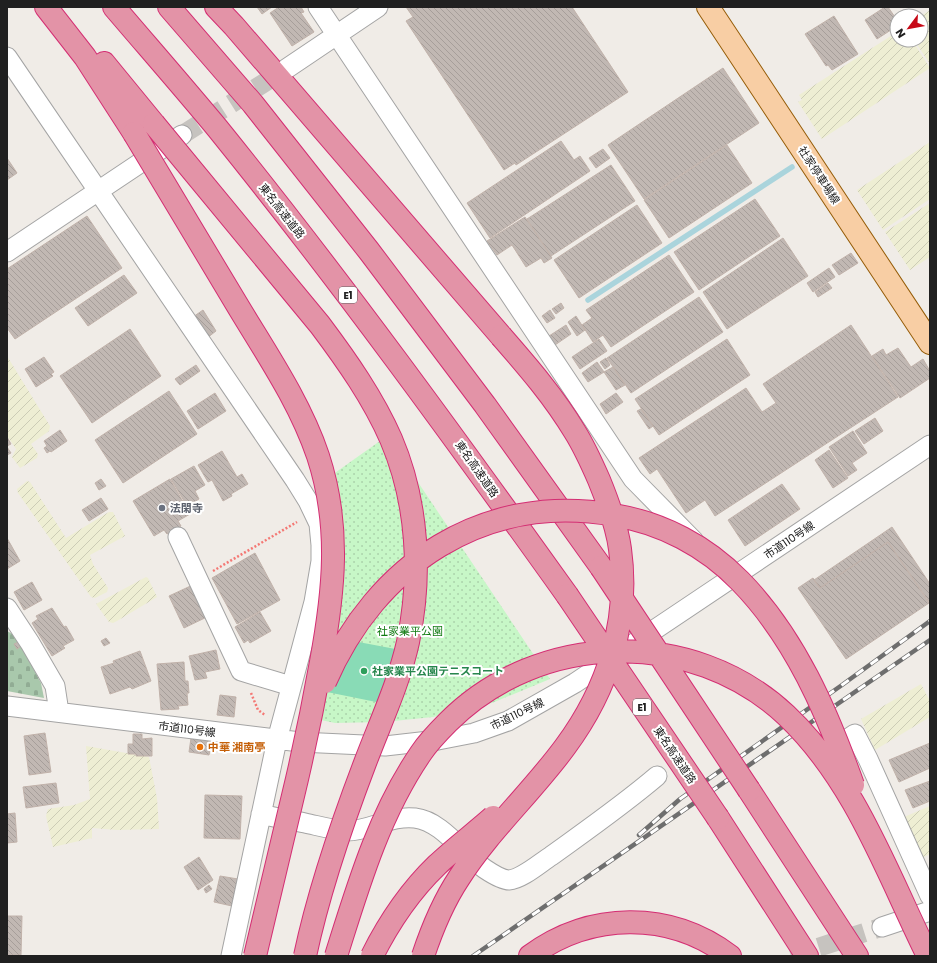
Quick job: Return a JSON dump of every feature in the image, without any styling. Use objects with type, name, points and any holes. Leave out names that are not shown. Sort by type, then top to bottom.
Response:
[{"type":"highway","points":[[46,7],[85,57],[134,133],[270,359],[307,427],[327,490],[332,520],[334,551],[330,606],[311,717],[255,956]]},
{"type":"highway","points":[[58,7],[341,352],[377,411],[391,440],[402,470],[410,504],[415,538],[416,577],[408,643],[397,678],[328,866],[304,956]]},
{"type":"highway","name":"東名高速道路","points":[[114,7],[217,128],[337,280],[454,436],[567,595],[718,818],[807,956]]},
{"type":"highway","points":[[170,7],[253,104],[369,251],[485,405],[601,567],[857,956]]},
{"type":"highway","points":[[216,7],[536,376],[557,404],[576,434],[592,464],[604,493],[620,548],[623,579],[622,610],[617,639],[596,697],[582,723],[565,748],[458,878],[443,906],[423,956]]},
{"type":"highway","points":[[311,717],[333,663],[364,615],[382,593],[399,576],[420,559],[467,531],[491,521],[516,515],[569,510],[597,512],[629,517],[664,529],[685,539],[707,553],[740,580],[783,634],[815,692],[841,752],[868,827],[928,956]]},
{"type":"highway","points":[[336,956],[350,910],[380,827],[397,793],[422,751],[458,712],[482,694],[515,674],[537,665],[567,656],[598,652],[633,651],[666,655],[699,662],[731,676],[761,694],[781,711],[810,741],[831,767],[868,827]]},
{"type":"highway","points":[[372,956],[398,910],[438,864],[546,772]]},
{"type":"highway","points":[[530,956],[565,935],[590,927],[622,922],[642,922],[670,927],[698,938],[730,956]]},
{"type":"main road","name":"社家停車場線","points":[[708,7],[930,343]]},
{"type":"street","points":[[318,7],[633,479],[731,579]]},
{"type":"street","points":[[286,69],[378,7]]},
{"type":"street","points":[[7,57],[295,480],[308,501],[319,524],[321,561],[314,602],[277,740],[232,956]]},
{"type":"street","points":[[7,252],[182,135]]},
{"type":"street","name":"市道110号線","points":[[7,706],[277,740],[385,746],[438,740],[489,728],[508,721],[575,683],[930,445]]},
{"type":"street","points":[[178,537],[241,671],[291,686]]},
{"type":"street","points":[[7,608],[30,643],[55,686],[59,712]]},
{"type":"street","points":[[849,738],[855,734],[868,759],[930,896]]},
{"type":"street","points":[[261,814],[331,829],[348,831],[397,819],[415,818],[427,821],[442,832],[484,869],[509,880],[520,877],[573,841],[657,776]]},
{"type":"street","points":[[882,927],[930,911]]},
{"type":"path","points":[[199,579],[304,518]]},
{"type":"green space","points":[[930,10],[930,64],[919,48],[929,48]]},
{"type":"green space","points":[[889,37],[889,48],[917,48],[930,68],[822,139],[798,102],[802,100],[799,95]]},
{"type":"green space","points":[[930,142],[930,199],[883,230],[857,190]]},
{"type":"green space","points":[[930,203],[930,257],[910,270],[885,232]]},
{"type":"green space","points":[[7,356],[50,426],[49,431],[31,444],[38,454],[37,458],[20,468],[12,457],[16,449],[7,436]]},
{"type":"green space","name":"社家業平公園","points":[[387,436],[550,679],[492,703],[433,717],[384,722],[335,723],[302,716],[322,637],[322,482]]},
{"type":"green space","points":[[27,481],[30,482],[66,538],[109,512],[113,512],[125,536],[90,555],[93,564],[108,588],[107,592],[95,598],[91,597],[18,493],[17,489]]},
{"type":"green space","points":[[146,577],[148,578],[157,597],[117,621],[113,623],[109,622],[96,604]]},
{"type":"green space","points":[[7,631],[16,636],[41,683],[44,698],[7,691]]},
{"type":"green space","name":"社家業平公園テニスコート","points":[[332,637],[406,651],[396,706],[322,691]]},
{"type":"green space","points":[[921,684],[930,701],[930,717],[875,750],[861,719]]},
{"type":"green space","points":[[86,746],[149,757],[157,798],[159,829],[117,830],[92,828],[92,838],[53,847],[46,816],[48,809],[74,805],[90,799]]},
{"type":"green space","points":[[930,806],[930,854],[922,858],[904,817]]},
{"type":"building","points":[[257,7],[272,7],[262,14]]},
{"type":"building","points":[[279,7],[301,7],[304,12],[301,13],[314,32],[292,46],[270,13]]},
{"type":"building","points":[[406,7],[572,7],[628,92],[516,165],[515,163],[504,170],[406,21],[413,17]]},
{"type":"building","points":[[885,7],[889,8],[889,31],[877,39],[865,20]]},
{"type":"building","points":[[834,16],[858,54],[832,70],[828,65],[826,66],[805,34]]},
{"type":"building","points":[[723,68],[759,123],[644,199],[608,145]]},
{"type":"building","points":[[561,141],[574,160],[580,156],[590,171],[490,238],[467,203]]},
{"type":"building","points":[[727,145],[752,183],[669,238],[644,200]]},
{"type":"building","points":[[603,149],[610,158],[596,168],[589,158]]},
{"type":"building","points":[[7,158],[17,173],[7,180]]},
{"type":"building","points":[[611,165],[635,201],[551,256],[527,219]]},
{"type":"building","points":[[755,199],[780,236],[699,290],[674,252]]},
{"type":"building","points":[[637,205],[662,243],[579,298],[554,260]]},
{"type":"building","points":[[87,216],[122,268],[15,339],[7,328],[7,269]]},
{"type":"building","points":[[525,217],[552,258],[544,263],[541,258],[526,267],[512,245],[497,255],[487,241]]},
{"type":"building","points":[[783,238],[808,276],[727,329],[703,292]]},
{"type":"building","points":[[851,253],[858,263],[839,275],[832,265]]},
{"type":"building","points":[[669,255],[694,292],[611,347],[603,335],[593,342],[582,325],[592,318],[586,310]]},
{"type":"building","points":[[829,268],[835,277],[813,292],[807,283]]},
{"type":"building","points":[[124,275],[137,293],[88,326],[75,308]]},
{"type":"building","points":[[828,283],[832,288],[818,297],[815,292]]},
{"type":"building","points":[[699,297],[723,332],[631,393],[607,358]]},
{"type":"building","points":[[561,303],[564,308],[556,314],[552,309]]},
{"type":"building","points":[[203,310],[216,331],[207,338],[193,317]]},
{"type":"building","points":[[550,310],[555,318],[547,323],[542,316]]},
{"type":"building","points":[[576,316],[585,330],[577,336],[568,322]]},
{"type":"building","points":[[566,325],[571,334],[555,345],[549,336]]},
{"type":"building","points":[[851,325],[898,397],[715,516],[705,500],[686,513],[657,469],[650,474],[639,458],[746,388],[762,412],[776,403],[763,384]]},
{"type":"building","points":[[130,329],[161,376],[92,423],[60,376]]},
{"type":"building","points":[[599,339],[607,351],[580,369],[572,357]]},
{"type":"building","points":[[727,339],[750,375],[659,435],[635,399]]},
{"type":"building","points":[[898,348],[911,367],[923,359],[930,371],[930,378],[900,398],[872,356],[883,349],[886,355]]},
{"type":"building","points":[[44,357],[54,372],[51,374],[53,376],[36,387],[25,369]]},
{"type":"building","points":[[606,358],[610,365],[605,369],[600,362]]},
{"type":"building","points":[[597,362],[604,372],[588,382],[582,373]]},
{"type":"building","points":[[196,365],[200,371],[180,385],[175,379]]},
{"type":"building","points":[[613,367],[625,385],[616,390],[604,372]]},
{"type":"building","points":[[169,391],[197,434],[123,483],[95,440]]},
{"type":"building","points":[[215,393],[226,411],[198,429],[187,411]]},
{"type":"building","points":[[616,393],[623,402],[606,414],[600,404]]},
{"type":"building","points":[[641,409],[653,426],[649,429],[637,411]]},
{"type":"building","points":[[875,418],[883,431],[864,444],[855,431]]},
{"type":"building","points":[[60,430],[67,441],[51,452],[50,451],[47,453],[44,448],[47,446],[44,441]]},
{"type":"building","points":[[853,431],[867,453],[852,463],[857,470],[848,476],[829,447]]},
{"type":"building","points":[[7,437],[11,444],[7,446]]},
{"type":"building","points":[[7,447],[11,453],[7,455]]},
{"type":"building","points":[[829,450],[848,478],[833,488],[815,460]]},
{"type":"building","points":[[222,451],[237,477],[242,474],[248,484],[231,494],[232,496],[223,501],[212,480],[208,482],[198,465]]},
{"type":"building","points":[[194,466],[205,485],[195,491],[199,499],[187,506],[171,479]]},
{"type":"building","points":[[101,479],[106,486],[99,490],[95,483]]},
{"type":"building","name":"法閑寺","points":[[170,479],[190,514],[178,521],[181,526],[167,534],[164,530],[154,536],[133,501]]},
{"type":"building","points":[[782,484],[800,509],[745,546],[728,520]]},
{"type":"building","points":[[101,498],[108,509],[89,521],[82,510]]},
{"type":"building","points":[[892,527],[930,584],[930,603],[888,542],[820,588],[814,580]]},
{"type":"building","points":[[7,538],[20,561],[7,569]]},
{"type":"building","points":[[888,542],[929,603],[846,659],[798,588],[813,578],[820,588]]},
{"type":"building","points":[[255,553],[280,600],[237,624],[212,578]]},
{"type":"building","points":[[32,582],[42,600],[24,610],[14,592]]},
{"type":"building","points":[[197,583],[211,615],[184,628],[169,596]]},
{"type":"building","points":[[52,608],[64,627],[66,626],[74,640],[63,646],[65,648],[52,656],[32,623],[38,619],[36,616]]},
{"type":"building","points":[[260,612],[271,631],[250,643],[248,640],[244,643],[235,627]]},
{"type":"building","points":[[106,638],[110,643],[104,646],[101,641]]},
{"type":"building","points":[[18,642],[21,646],[17,649],[14,644]]},
{"type":"building","points":[[216,650],[220,669],[205,672],[207,678],[195,680],[189,656]]},
{"type":"building","points":[[140,651],[151,681],[132,689],[130,687],[110,694],[101,667],[114,663],[113,661]]},
{"type":"building","points":[[184,662],[185,681],[188,681],[188,705],[178,706],[179,709],[161,710],[157,664]]},
{"type":"building","points":[[220,695],[236,697],[234,717],[217,715]]},
{"type":"building","points":[[45,733],[51,772],[29,775],[24,736]]},
{"type":"building","points":[[133,734],[142,734],[142,739],[152,738],[152,756],[136,756],[136,754],[128,754],[128,744],[133,744]]},
{"type":"building","points":[[191,738],[212,742],[209,755],[189,752]]},
{"type":"building","points":[[930,743],[930,768],[899,782],[889,760]]},
{"type":"building","points":[[930,781],[930,801],[913,808],[905,790]]},
{"type":"building","points":[[56,783],[59,803],[26,808],[23,787]]},
{"type":"building","points":[[205,795],[242,796],[240,839],[204,838]]},
{"type":"building","points":[[15,813],[17,842],[7,843],[7,814]]},
{"type":"building","points":[[199,857],[213,880],[198,890],[184,867]]},
{"type":"building","points":[[220,876],[238,879],[232,906],[214,902]]},
{"type":"building","points":[[209,885],[212,889],[206,893],[204,889]]},
{"type":"building","points":[[7,916],[22,916],[21,955],[7,955]]},
{"type":"waterway","points":[[588,300],[792,167]]},
{"type":"tunnel","points":[[182,135],[286,69]]},
{"type":"tunnel","points":[[791,956],[882,927]]},
{"type":"railway","points":[[639,835],[680,799],[930,621]]},
{"type":"railway","points":[[473,956],[930,640]]},
{"type":"place","name":"法閑寺","points":[[162,508]]},
{"type":"place","name":"社家業平公園テニスコート","points":[[364,671]]},
{"type":"place","name":"中華 湘南亭","points":[[200,747]]}]
